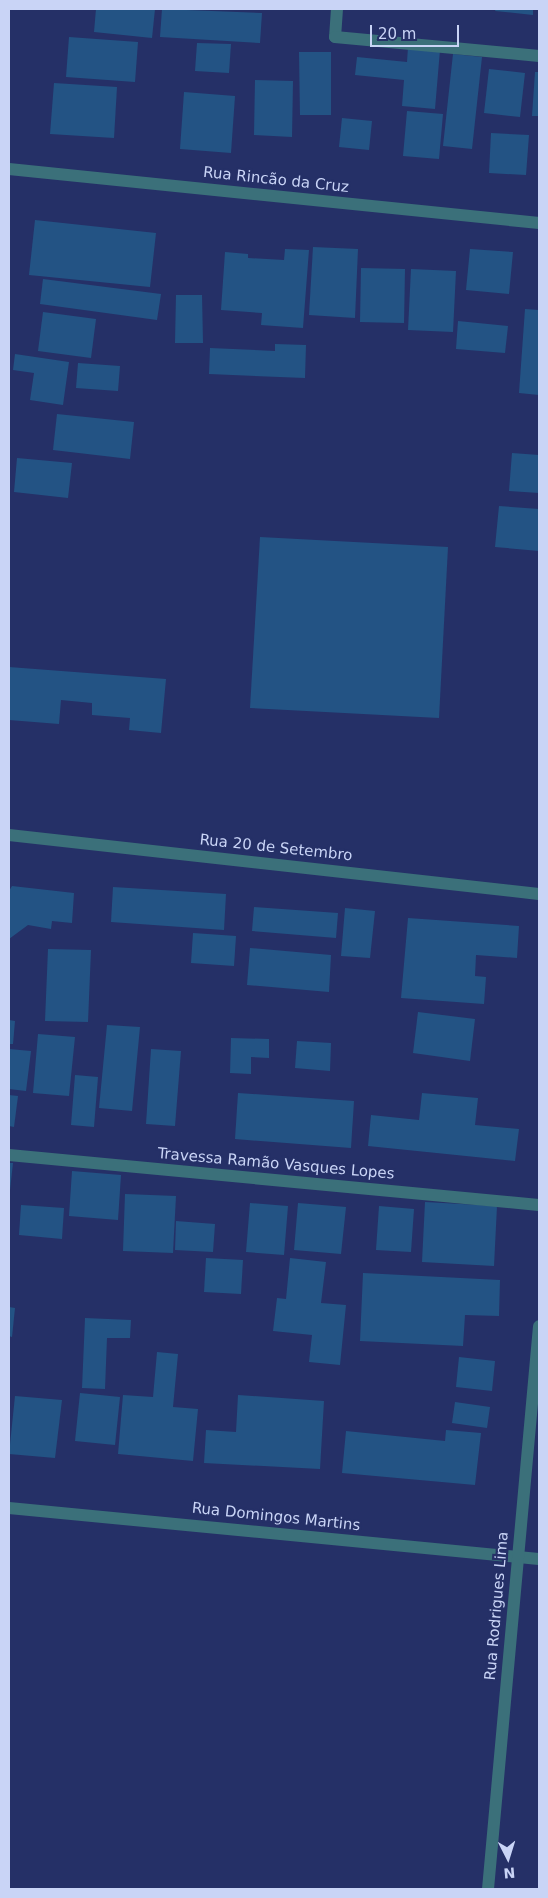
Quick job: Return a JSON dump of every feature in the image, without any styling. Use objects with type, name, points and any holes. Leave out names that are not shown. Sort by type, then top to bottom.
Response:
[{"type":"street","points":[[337,9],[335,37],[539,56]]},
{"type":"street","name":"Rua Rincão da Cruz","points":[[9,169],[539,223]]},
{"type":"street","name":"Rua 20 de Setembro","points":[[9,835],[539,894]]},
{"type":"street","name":"Travessa Ramão Vasques Lopes","points":[[9,1155],[539,1205]]},
{"type":"street","name":"Rua Rodrigues Lima","points":[[488,1889],[539,1326]]},
{"type":"street","name":"Rua Domingos Martins","points":[[9,1508],[539,1559]]},
{"type":"building","points":[[96,9],[155,9],[152,38],[94,32]]},
{"type":"building","points":[[162,9],[262,13],[260,43],[160,37]]},
{"type":"building","points":[[496,9],[533,9],[533,15],[495,11]]},
{"type":"building","points":[[69,37],[138,42],[135,82],[66,77]]},
{"type":"building","points":[[197,43],[231,44],[229,73],[195,71]]},
{"type":"building","points":[[408,47],[440,50],[435,109],[402,106],[404,80],[355,75],[357,57],[407,62]]},
{"type":"building","points":[[299,52],[331,52],[331,115],[300,115]]},
{"type":"building","points":[[453,54],[482,57],[472,149],[443,146]]},
{"type":"building","points":[[489,69],[525,73],[520,117],[484,113]]},
{"type":"building","points":[[535,72],[539,72],[539,116],[532,116]]},
{"type":"building","points":[[255,80],[293,81],[292,137],[254,135]]},
{"type":"building","points":[[54,83],[117,87],[114,138],[50,134]]},
{"type":"building","points":[[184,92],[235,96],[231,153],[180,149]]},
{"type":"building","points":[[407,111],[443,114],[439,159],[403,156]]},
{"type":"building","points":[[342,118],[372,121],[369,150],[339,147]]},
{"type":"building","points":[[491,133],[529,135],[526,175],[489,173]]},
{"type":"building","points":[[35,220],[156,233],[150,287],[29,275]]},
{"type":"building","points":[[313,247],[358,249],[355,318],[309,315]]},
{"type":"building","points":[[285,249],[309,250],[303,328],[261,325],[262,313],[221,310],[225,252],[248,254],[248,258],[284,260]]},
{"type":"building","points":[[470,249],[513,252],[509,294],[466,290]]},
{"type":"building","points":[[361,268],[405,269],[404,323],[360,322]]},
{"type":"building","points":[[411,269],[456,271],[453,332],[408,330]]},
{"type":"building","points":[[43,279],[161,294],[157,320],[40,304]]},
{"type":"building","points":[[176,295],[202,295],[203,343],[175,343]]},
{"type":"building","points":[[525,309],[539,310],[539,395],[519,393]]},
{"type":"building","points":[[43,312],[96,319],[91,358],[38,351]]},
{"type":"building","points":[[458,321],[508,326],[505,353],[456,349]]},
{"type":"building","points":[[275,344],[306,345],[305,378],[209,374],[210,348],[275,351]]},
{"type":"building","points":[[15,354],[69,362],[63,405],[30,400],[34,373],[13,370]]},
{"type":"building","points":[[78,363],[120,366],[118,391],[76,388]]},
{"type":"building","points":[[57,414],[134,422],[130,459],[53,450]]},
{"type":"building","points":[[512,453],[539,455],[539,493],[509,491]]},
{"type":"building","points":[[17,458],[72,463],[68,498],[14,492]]},
{"type":"building","points":[[499,506],[539,509],[539,551],[495,547]]},
{"type":"building","points":[[260,537],[448,547],[439,718],[250,708]]},
{"type":"building","points":[[9,667],[166,679],[161,733],[129,730],[130,718],[92,715],[92,703],[61,700],[59,724],[9,720]]},
{"type":"building","points":[[12,886],[74,893],[72,923],[52,921],[51,929],[28,925],[9,939],[9,891]]},
{"type":"building","points":[[113,887],[226,894],[224,930],[111,922]]},
{"type":"building","points":[[254,907],[338,913],[336,938],[252,931]]},
{"type":"building","points":[[345,908],[375,911],[370,958],[341,956]]},
{"type":"building","points":[[408,918],[519,926],[517,958],[476,955],[475,976],[486,977],[484,1004],[401,998]]},
{"type":"building","points":[[193,933],[236,936],[234,966],[191,963]]},
{"type":"building","points":[[250,948],[331,955],[329,992],[247,985]]},
{"type":"building","points":[[48,949],[91,950],[88,1022],[45,1021]]},
{"type":"building","points":[[418,1012],[475,1019],[470,1061],[413,1053]]},
{"type":"building","points":[[9,1020],[15,1021],[13,1044],[9,1044]]},
{"type":"building","points":[[107,1025],[140,1027],[132,1111],[99,1108]]},
{"type":"building","points":[[38,1034],[75,1037],[69,1096],[33,1093]]},
{"type":"building","points":[[231,1038],[269,1039],[269,1058],[251,1057],[251,1074],[230,1073]]},
{"type":"building","points":[[297,1041],[331,1043],[330,1071],[295,1068]]},
{"type":"building","points":[[9,1049],[31,1051],[26,1091],[9,1089]]},
{"type":"building","points":[[151,1049],[181,1051],[175,1126],[146,1124]]},
{"type":"building","points":[[75,1075],[98,1077],[94,1127],[71,1125]]},
{"type":"building","points":[[238,1093],[354,1101],[351,1148],[235,1139]]},
{"type":"building","points":[[422,1093],[478,1098],[475,1125],[519,1129],[515,1161],[368,1146],[371,1115],[419,1120]]},
{"type":"building","points":[[9,1095],[18,1096],[14,1127],[9,1126]]},
{"type":"building","points":[[9,1163],[13,1163],[10,1190],[9,1190]]},
{"type":"building","points":[[72,1171],[121,1175],[118,1220],[69,1216]]},
{"type":"building","points":[[125,1194],[176,1196],[173,1253],[123,1251]]},
{"type":"building","points":[[425,1202],[497,1206],[494,1266],[422,1262]]},
{"type":"building","points":[[250,1203],[288,1206],[284,1255],[246,1252]]},
{"type":"building","points":[[298,1203],[346,1207],[341,1254],[294,1250]]},
{"type":"building","points":[[21,1205],[64,1208],[62,1239],[19,1235]]},
{"type":"building","points":[[379,1206],[414,1209],[411,1252],[376,1250]]},
{"type":"building","points":[[176,1221],[215,1224],[213,1252],[175,1250]]},
{"type":"building","points":[[206,1258],[243,1260],[241,1294],[204,1292]]},
{"type":"building","points":[[290,1258],[326,1262],[321,1303],[346,1305],[340,1365],[309,1362],[312,1335],[273,1331],[277,1298],[286,1299]]},
{"type":"building","points":[[363,1273],[500,1280],[499,1316],[465,1315],[463,1346],[360,1341]]},
{"type":"building","points":[[9,1307],[15,1308],[12,1337],[9,1336]]},
{"type":"building","points":[[85,1318],[131,1320],[130,1338],[107,1338],[105,1389],[82,1388]]},
{"type":"building","points":[[157,1352],[178,1354],[173,1407],[198,1409],[193,1461],[118,1454],[123,1395],[153,1397]]},
{"type":"building","points":[[459,1357],[495,1361],[492,1391],[456,1387]]},
{"type":"building","points":[[80,1393],[120,1397],[115,1445],[75,1441]]},
{"type":"building","points":[[238,1395],[324,1401],[320,1469],[204,1463],[206,1430],[236,1432]]},
{"type":"building","points":[[15,1396],[62,1400],[55,1458],[9,1454]]},
{"type":"building","points":[[455,1402],[490,1407],[487,1428],[452,1423]]},
{"type":"building","points":[[446,1430],[481,1433],[475,1485],[342,1473],[346,1431],[445,1441]]}]
